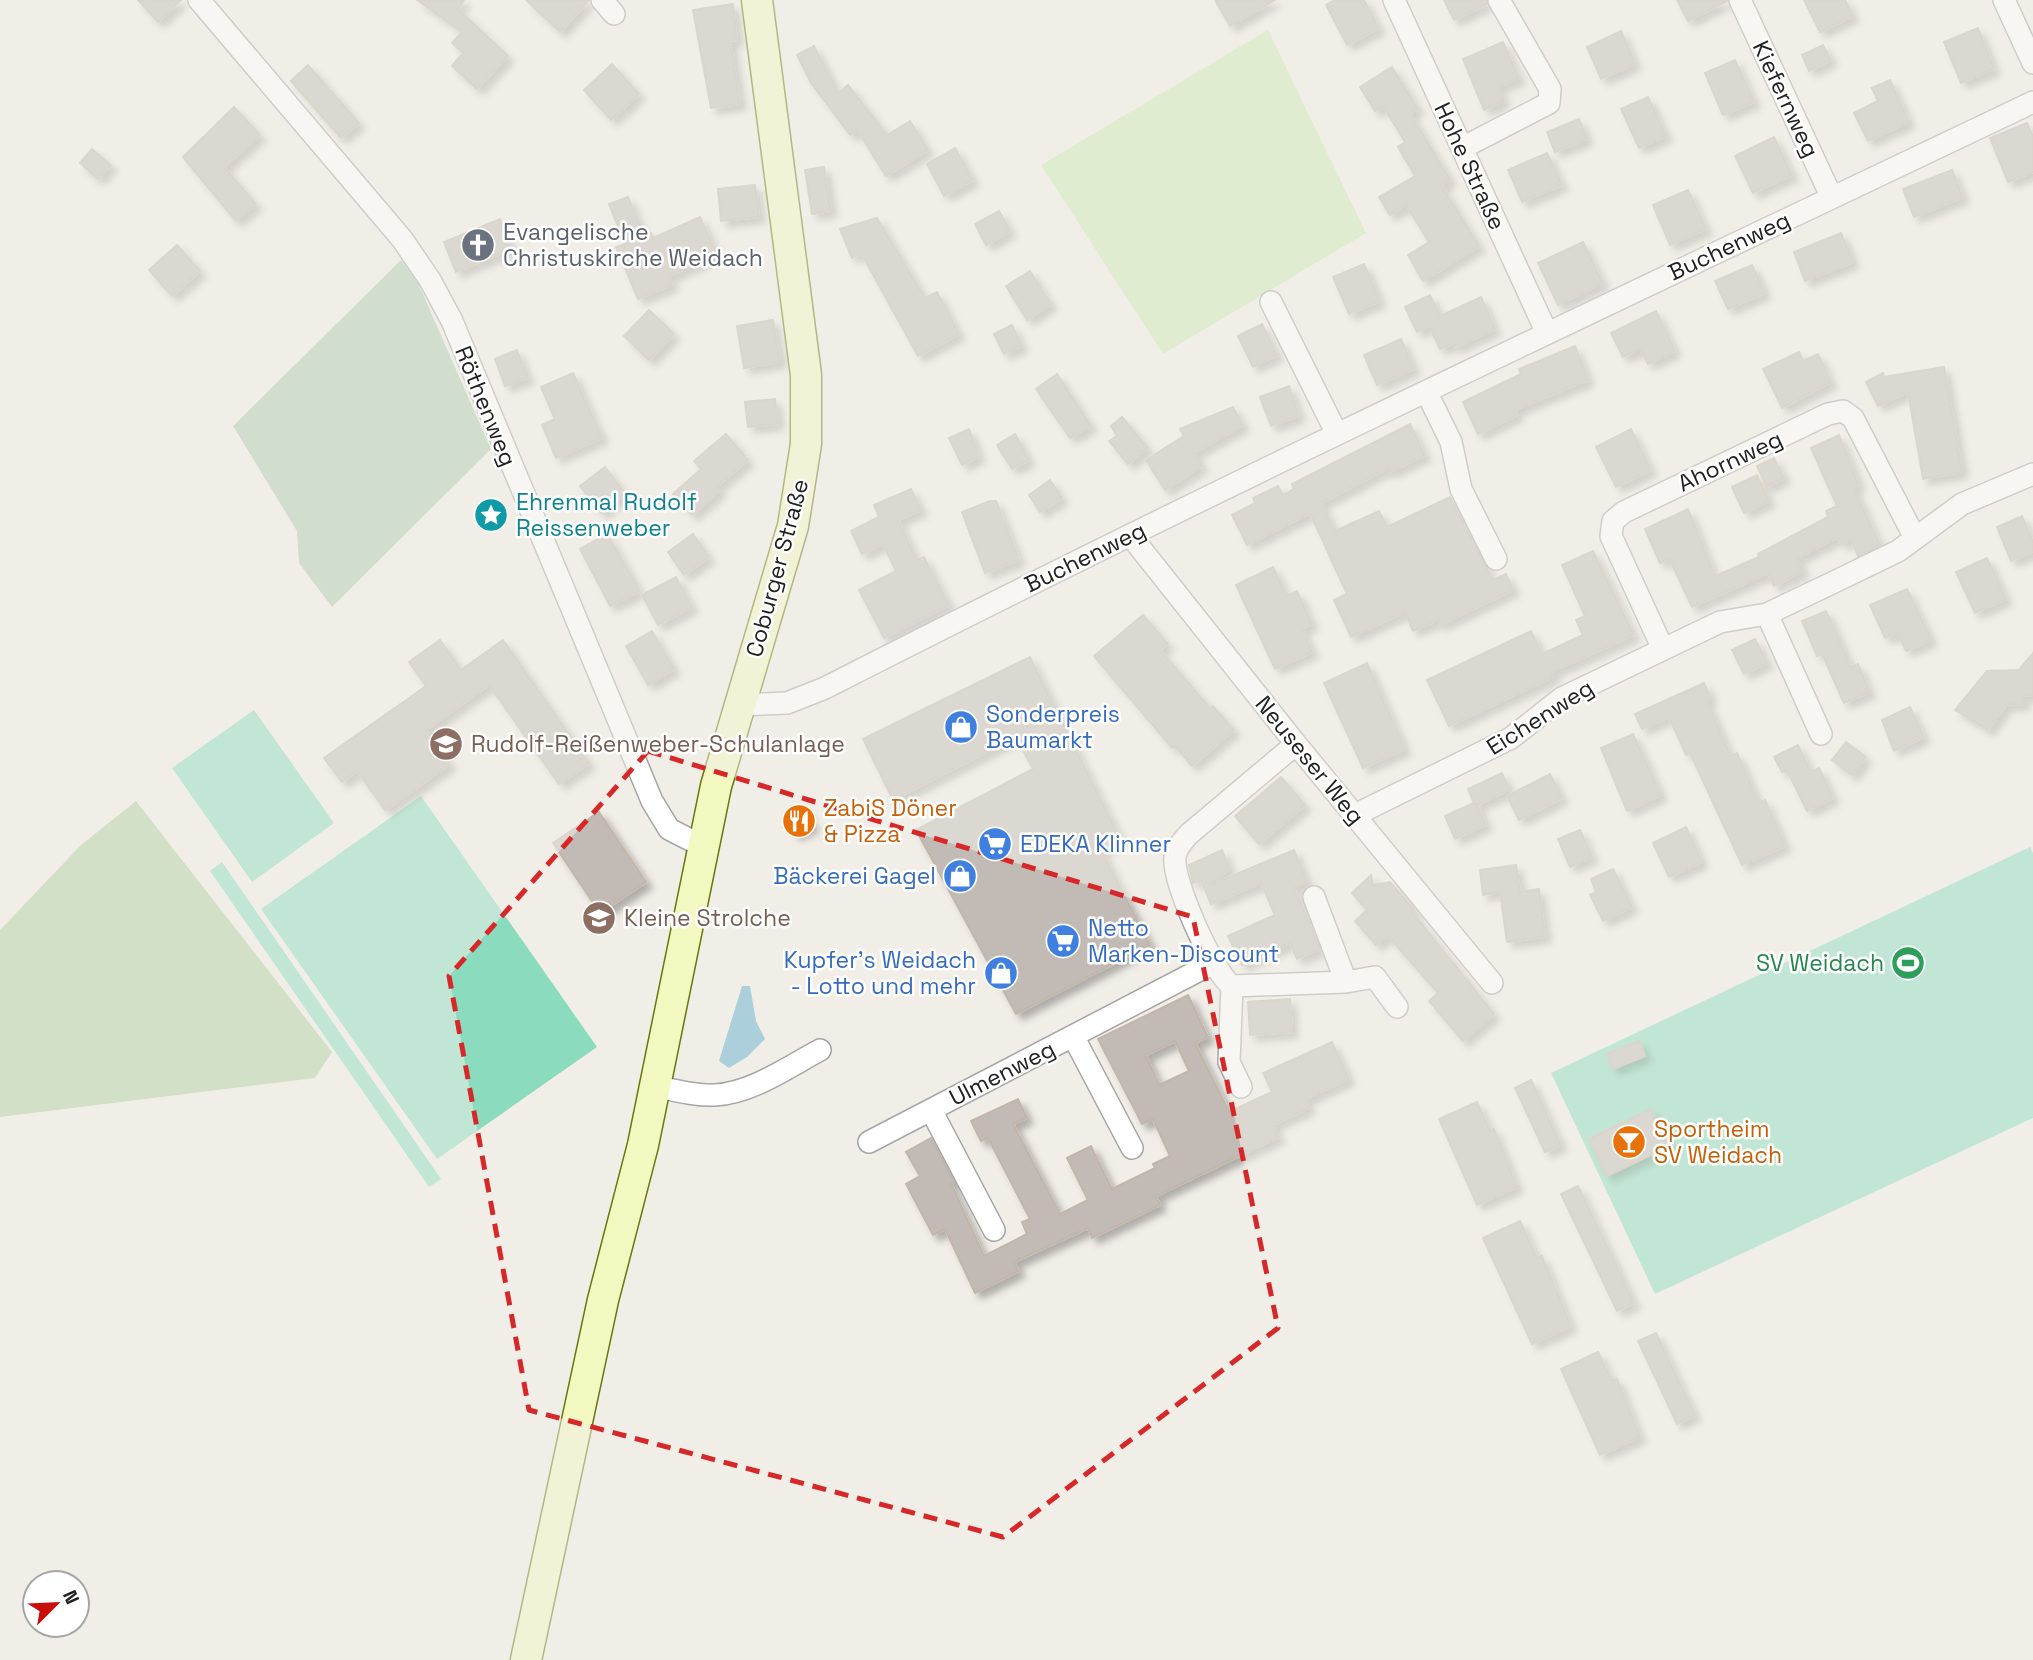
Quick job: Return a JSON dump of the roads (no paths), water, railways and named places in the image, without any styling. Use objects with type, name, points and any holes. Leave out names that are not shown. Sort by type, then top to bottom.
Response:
[{"type":"main road","name":"Coburger Straße","points":[[526,1660],[612,1265],[655,1086],[716,786],[793,526],[805,456],[808,403],[757,0]]},
{"type":"street","name":"Röthenweg","points":[[199,0],[402,239],[430,280],[452,321],[652,801],[669,829],[704,847]]},
{"type":"street","name":"Hohe Straße","points":[[1394,0],[1546,331]]},
{"type":"street","points":[[1462,148],[1549,103],[1550,89],[1499,0]]},
{"type":"street","name":"Kiefernweg","points":[[1740,0],[1832,198]]},
{"type":"street","points":[[2004,0],[2033,63]]},
{"type":"street","name":"Buchenweg","points":[[740,705],[787,703],[825,688],[1336,432],[1427,393],[1546,331],[2033,102]]},
{"type":"street","points":[[1271,302],[1336,432]]},
{"type":"street","points":[[1427,393],[1451,442],[1461,489],[1496,559]]},
{"type":"street","name":"Ahornweg","points":[[1663,649],[1611,536],[1613,520],[1624,512],[1828,414],[1843,411],[1853,418],[1915,537]]},
{"type":"street","name":"Eichenweg","points":[[1355,816],[1511,738],[1562,698],[1720,622],[1767,614],[1898,551],[1962,504],[2033,474]]},
{"type":"street","name":"Neuseser Weg","points":[[1130,535],[1296,744],[1492,983]]},
{"type":"street","points":[[1767,614],[1821,734]]},
{"type":"street","points":[[1296,744],[1189,834],[1178,848],[1175,866],[1184,898],[1222,976],[1232,986],[1346,982],[1375,977],[1397,1007]]},
{"type":"street","points":[[1314,897],[1346,982]]},
{"type":"street","name":"Ulmenweg","points":[[869,1142],[1215,962]]},
{"type":"street","points":[[1232,986],[1229,1062],[1241,1087]]},
{"type":"street","name":"Ulmenweg","points":[[1073,1036],[1132,1148]]},
{"type":"street","points":[[655,1086],[700,1095],[721,1094],[753,1085],[820,1050]]},
{"type":"street","name":"Ulmenweg","points":[[931,1110],[994,1230]]},
{"type":"water","points":[[742,986],[750,986],[756,1021],[765,1039],[747,1057],[729,1068],[719,1061]]},
{"type":"place","name":"Evangelische Christuskirche Weidach","points":[[478,245]]},
{"type":"place","name":"Ehrenmal Rudolf Reissenweber","points":[[491,515]]},
{"type":"place","name":"Sonderpreis Baumarkt","points":[[961,727]]},
{"type":"place","name":"Rudolf-Reißenweber-Schulanlage","points":[[446,744]]},
{"type":"place","name":"ZabiS Döner & Pizza","points":[[799,821]]},
{"type":"place","name":"EDEKA Klinner","points":[[995,844]]},
{"type":"place","name":"Bäckerei Gagel","points":[[960,876]]},
{"type":"place","name":"Kleine Strolche","points":[[599,918]]},
{"type":"place","name":"Netto Marken-Discount","points":[[1063,941]]},
{"type":"place","name":"SV Weidach","points":[[1908,963]]},
{"type":"place","name":"Kupfer's Weidach - Lotto und mehr","points":[[1001,973]]},
{"type":"place","name":"Sportheim SV Weidach","points":[[1629,1142]]}]
